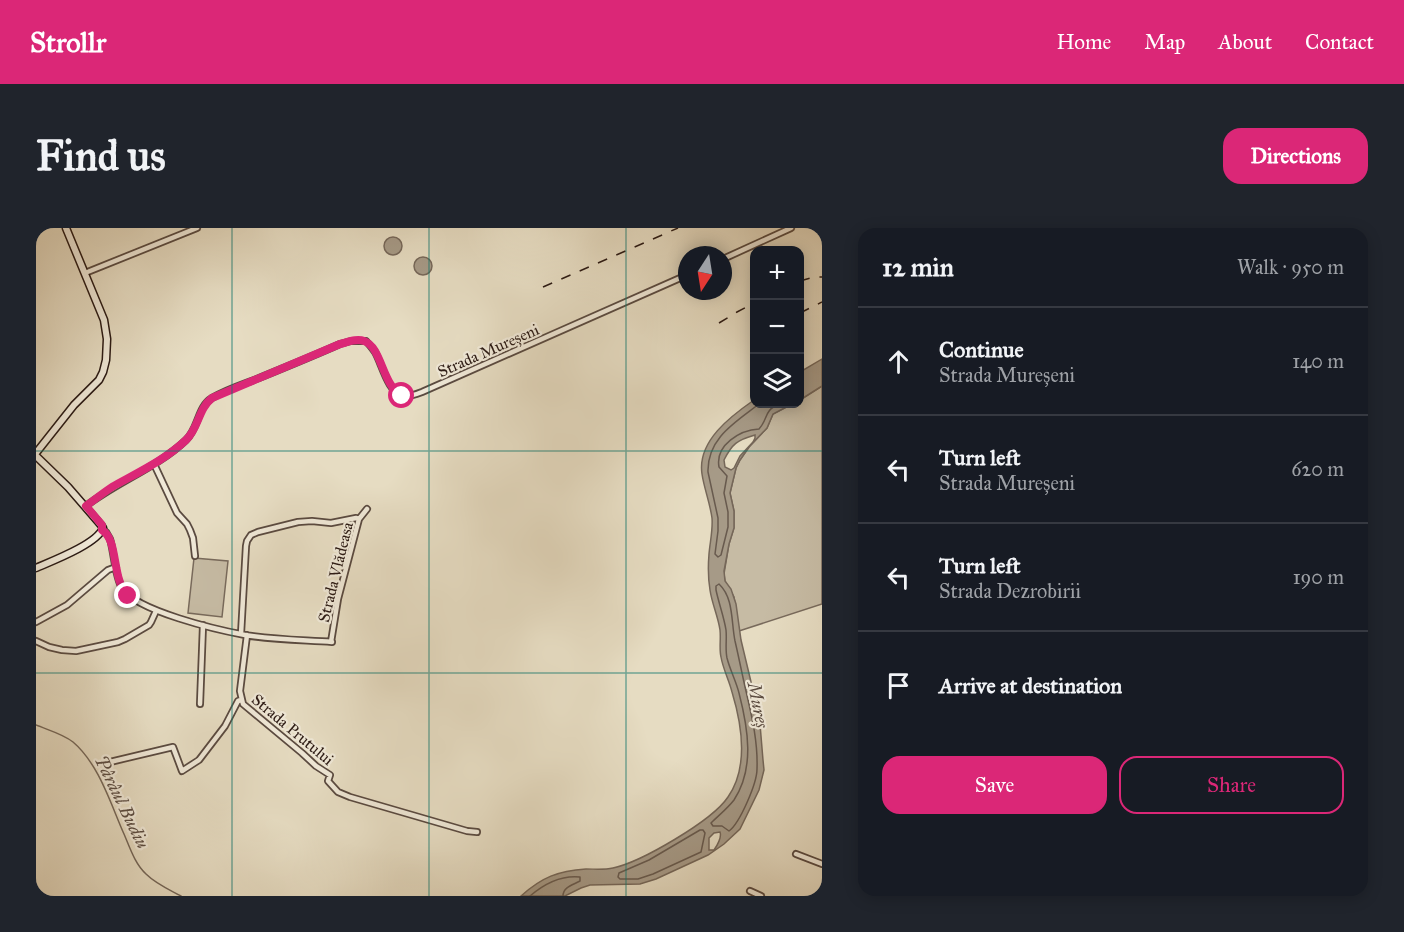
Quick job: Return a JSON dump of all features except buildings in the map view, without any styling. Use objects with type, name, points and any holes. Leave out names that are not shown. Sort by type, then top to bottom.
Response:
[{"type":"street","points":[[36,567],[76,550],[99,535],[102,530],[102,525],[86,506],[36,454],[74,405],[99,380],[106,360],[106,329],[66,228]]},
{"type":"street","points":[[85,273],[197,228]]},
{"type":"street","points":[[732,255],[791,228]]},
{"type":"street","name":"Strada Mureșeni","points":[[86,506],[109,489],[154,464],[179,446],[192,434],[202,410],[212,398],[340,344],[366,341],[376,354],[391,386],[402,396],[411,396],[678,279]]},
{"type":"street","points":[[154,464],[177,513],[190,530],[195,556]]},
{"type":"street","name":"Strada Vlădeasa","points":[[244,634],[332,642],[338,599],[359,519],[367,509]]},
{"type":"street","name":"Strada Prutului","points":[[359,519],[331,523],[298,522],[258,532],[251,535],[247,541],[241,700],[246,708],[330,776],[329,783],[338,792],[467,831],[477,832]]},
{"type":"street","points":[[102,530],[110,539],[120,583],[133,599],[156,611],[244,634]]},
{"type":"street","points":[[36,622],[67,605],[108,570],[116,567]]},
{"type":"street","points":[[36,641],[49,647],[69,651],[111,644],[149,625],[156,611]]},
{"type":"street","points":[[200,704],[203,625]]},
{"type":"street","points":[[110,762],[173,747],[182,771],[198,760],[225,726],[241,700]]},
{"type":"street","points":[[796,854],[822,864]]},
{"type":"street","points":[[750,891],[761,896]]},
{"type":"shaded area","points":[[822,386],[822,604],[739,631],[734,597],[725,581],[724,574],[734,528],[734,511],[730,493],[736,468],[749,447],[767,428],[773,414],[784,408],[804,408],[804,397]]},
{"type":"shaded area","points":[[194,558],[228,561],[222,617],[188,613]]},
{"type":"water","points":[[393,237],[399,240],[402,246],[399,252],[393,255],[387,252],[384,246],[387,240]]},
{"type":"water","points":[[423,257],[429,260],[432,266],[429,272],[423,275],[417,272],[414,266],[417,260]]},
{"type":"water","points":[[822,359],[822,386],[804,397],[804,370]]},
{"type":"water","points":[[750,403],[750,408],[784,408],[773,414],[767,428],[749,447],[736,468],[730,493],[734,511],[734,528],[724,571],[725,581],[731,589],[736,604],[741,640],[760,724],[764,770],[759,790],[740,829],[724,844],[708,855],[656,879],[640,884],[590,885],[565,896],[521,896],[536,884],[559,873],[613,868],[641,858],[675,839],[720,807],[735,785],[741,759],[741,732],[736,705],[722,661],[720,630],[709,586],[708,563],[712,518],[702,474],[702,462],[710,440],[726,422]],"holes":[[[755,435],[740,456],[734,468],[731,470],[725,467],[724,460],[733,446]],[[720,832],[714,850],[709,850],[709,838],[714,833]]]},
{"type":"waterway","name":"Pârâul Budiu","points":[[36,725],[65,737],[82,751],[103,785],[139,866],[154,881],[181,896]]},
{"type":"railway","points":[[543,287],[678,228]]},
{"type":"railway","points":[[804,280],[822,277]]},
{"type":"railway","points":[[804,311],[822,302]]},
{"type":"railway","points":[[719,323],[750,305]]},
{"type":"route","points":[[128,596],[120,583],[110,539],[86,506],[109,489],[154,464],[186,441],[192,434],[202,410],[212,398],[340,344],[358,340],[366,341],[371,346],[391,386],[402,396]]},
{"type":"water label","name":"Mureș","points":[[758,705]]}]
